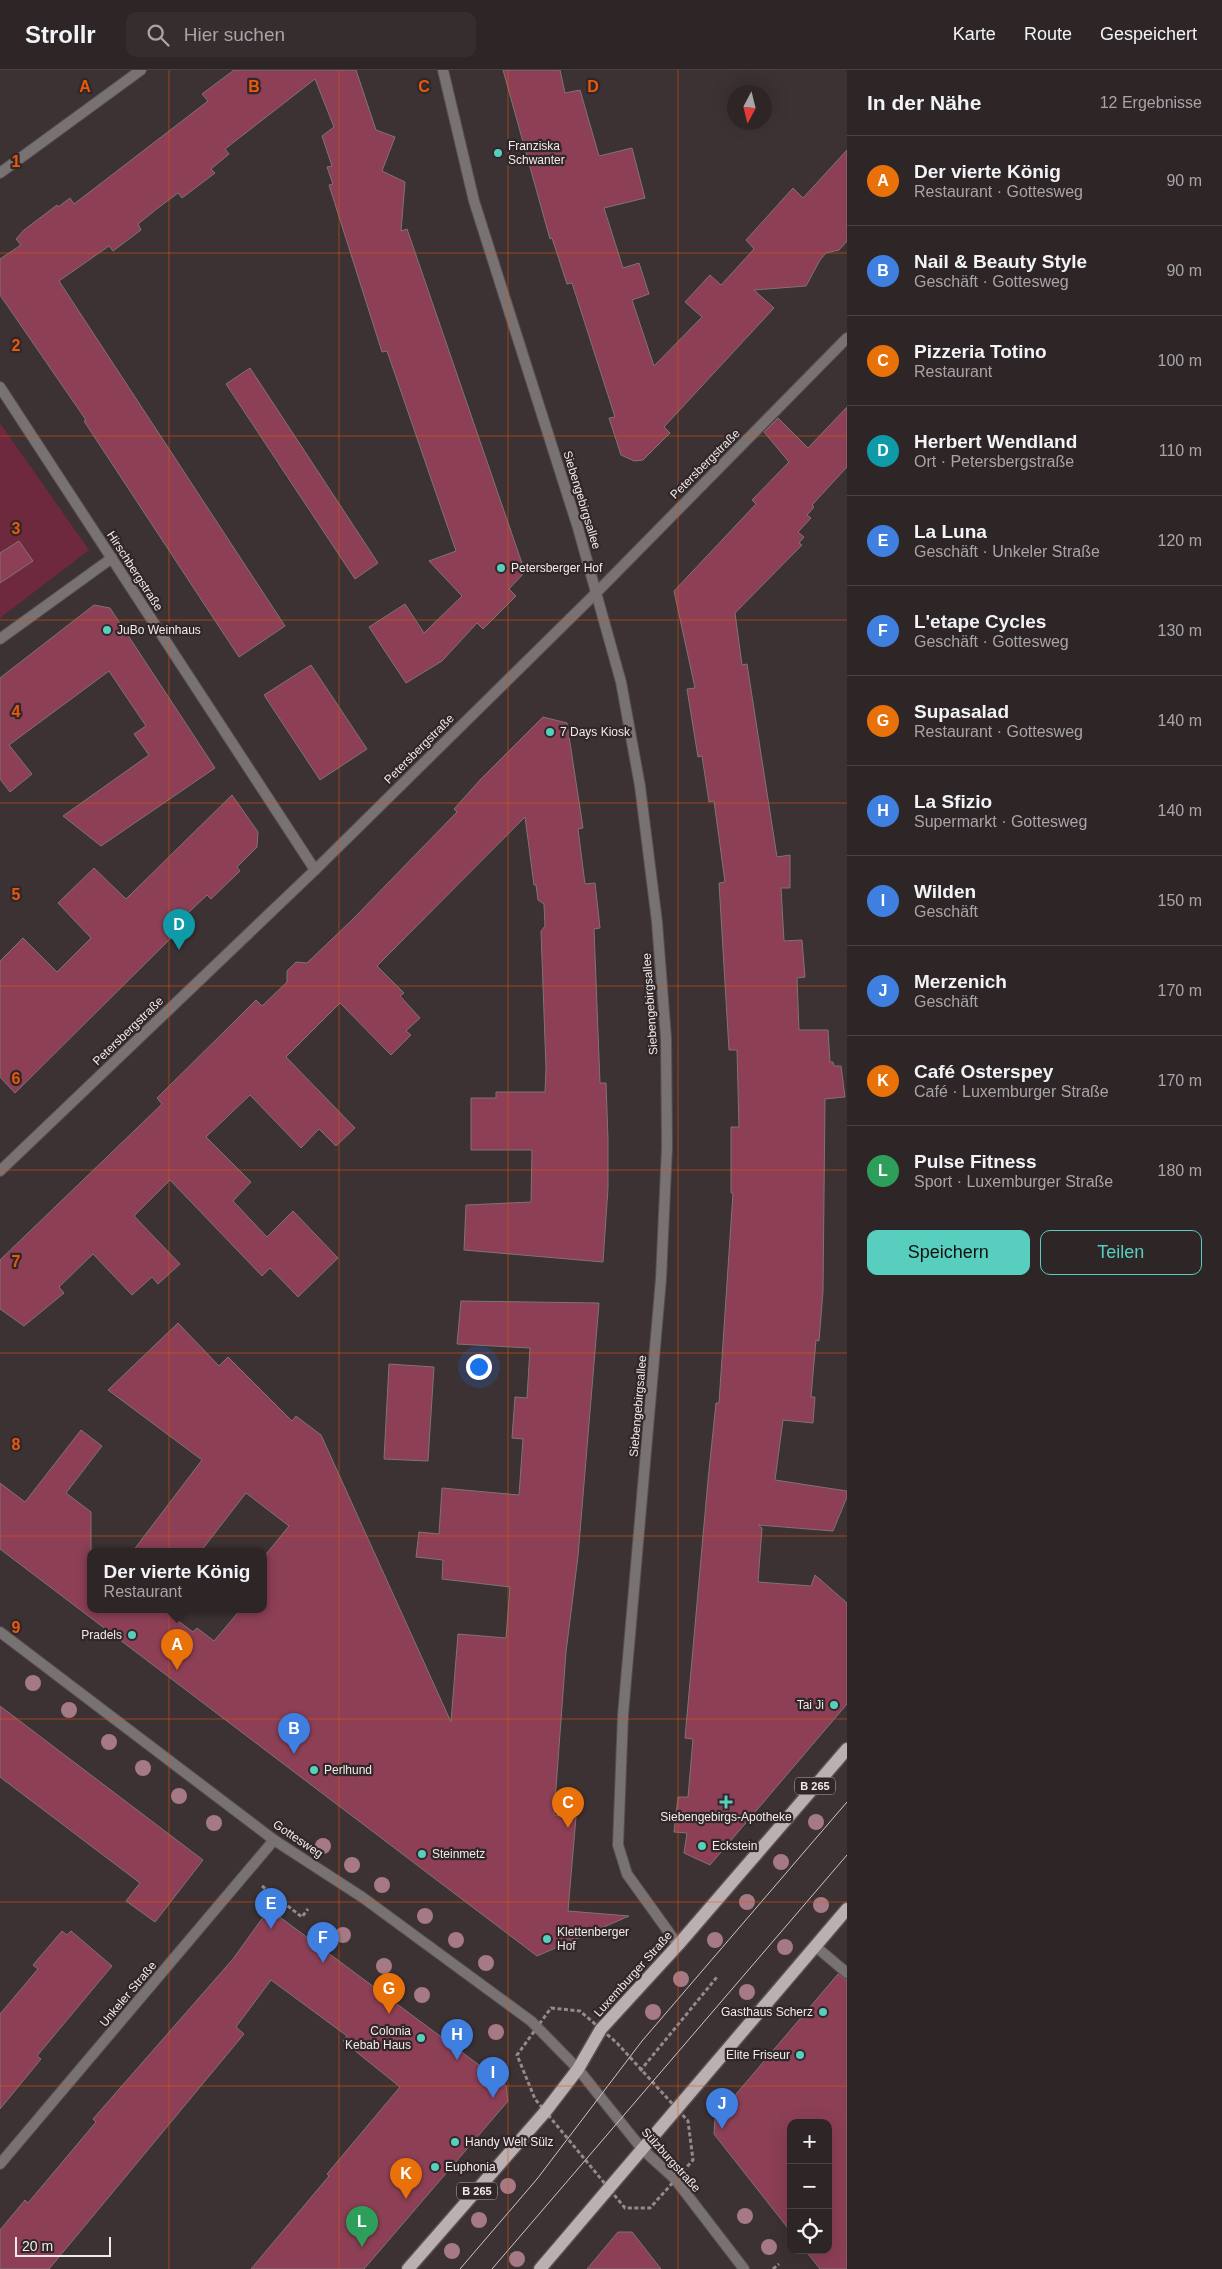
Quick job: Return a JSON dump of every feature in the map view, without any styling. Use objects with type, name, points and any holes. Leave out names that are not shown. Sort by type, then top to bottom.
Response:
[{"type":"main road","name":"Luxemburger Straße","points":[[408,2269],[545,2112],[578,2070],[601,2029],[678,1945],[847,1749]]},
{"type":"main road","points":[[540,2269],[847,1909]]},
{"type":"street","points":[[0,173],[141,70]]},
{"type":"street","name":"Siebengebirgsallee","points":[[443,70],[474,201],[597,592],[621,682],[640,786],[658,922],[666,1038],[667,1147],[661,1279],[623,1715],[618,1845],[627,1874],[678,1945]]},
{"type":"street","name":"Petersbergstraße","points":[[0,1171],[315,870],[597,592],[847,338]]},
{"type":"street","name":"Hirschbergstraße","points":[[0,388],[315,870]]},
{"type":"street","points":[[0,640],[112,558]]},
{"type":"street","name":"Gottesweg","points":[[0,1632],[274,1840],[362,1897],[531,2021],[578,2070]]},
{"type":"street","name":"Unkeler Straße","points":[[0,2164],[274,1840]]},
{"type":"street","points":[[815,1946],[847,1973]]},
{"type":"street","name":"Sülzburgstraße","points":[[578,2070],[642,2149],[674,2179],[744,2269]]},
{"type":"path","points":[[245,1874],[302,1918],[308,1909]]},
{"type":"path","points":[[640,2071],[718,1977]]},
{"type":"path","points":[[551,2008],[580,2011]]},
{"type":"path","points":[[617,2044],[654,2086]]},
{"type":"path","points":[[517,2055],[535,2099]]},
{"type":"path","points":[[688,2121],[693,2160]]},
{"type":"path","points":[[562,2130],[593,2167]]},
{"type":"path","points":[[625,2208],[650,2208]]},
{"type":"path","points":[[773,2269],[779,2264]]},
{"type":"shaded area","points":[[0,423],[89,550],[0,618]]},
{"type":"building","points":[[234,70],[356,70],[376,130],[395,137],[382,171],[405,182],[401,231],[407,229],[525,572],[509,589],[516,596],[483,629],[477,623],[442,661],[406,683],[369,627],[405,604],[424,633],[462,596],[429,561],[456,551],[387,351],[382,352],[329,185],[333,184],[327,167],[332,166],[322,136],[334,127],[315,79],[225,149],[229,154],[211,169],[215,173],[182,198],[178,193],[158,208],[138,224],[141,230],[113,251],[109,246],[59,281],[285,626],[239,657],[84,421],[86,420],[0,295],[0,259],[21,245],[16,239],[24,230],[57,205],[58,207],[70,198],[74,204],[208,101],[202,94]]},
{"type":"building","points":[[503,70],[560,70],[565,93],[580,90],[599,156],[632,148],[645,198],[604,208],[623,268],[639,263],[649,294],[632,300],[654,366],[702,317],[685,302],[710,275],[721,285],[754,249],[746,240],[793,188],[803,198],[847,150],[847,241],[839,250],[826,253],[820,260],[806,286],[754,290],[774,308],[664,427],[670,433],[643,460],[634,461],[621,455],[609,418],[615,417],[572,283],[567,284],[552,238],[550,239]]},
{"type":"building","points":[[250,368],[378,563],[355,579],[226,384]]},
{"type":"building","points":[[847,407],[847,467],[812,505],[814,507],[807,515],[811,518],[798,532],[804,537],[799,543],[802,545],[735,613],[742,665],[747,664],[777,857],[790,855],[790,888],[781,888],[784,941],[802,940],[805,977],[797,978],[799,1030],[828,1030],[830,1062],[833,1062],[834,1066],[841,1066],[845,1097],[825,1099],[823,1291],[819,1341],[816,1340],[811,1397],[815,1397],[813,1423],[783,1420],[775,1480],[847,1491],[847,1497],[833,1531],[758,1525],[762,1528],[758,1582],[811,1586],[815,1575],[847,1603],[847,1704],[710,1865],[684,1853],[687,1833],[674,1832],[678,1797],[688,1797],[693,1739],[685,1738],[708,1480],[716,1403],[719,1403],[733,1193],[731,1193],[731,1127],[739,1127],[737,1050],[729,1050],[719,883],[725,882],[714,801],[709,802],[702,756],[698,757],[687,689],[695,688],[674,591],[756,504],[752,500],[789,462],[764,432],[778,418],[808,448]]},
{"type":"building","points":[[19,541],[33,561],[0,583],[0,553]]},
{"type":"building","points":[[94,605],[110,608],[215,768],[101,846],[63,816],[149,755],[134,734],[146,726],[109,671],[9,745],[32,774],[10,792],[0,779],[0,678]]},
{"type":"building","points":[[311,665],[367,749],[320,780],[264,695]]},
{"type":"building","points":[[543,717],[567,723],[583,828],[578,829],[585,884],[595,883],[600,928],[594,929],[600,1083],[606,1083],[608,1139],[608,1188],[603,1262],[464,1250],[466,1205],[531,1202],[532,1150],[471,1150],[471,1098],[496,1098],[496,1092],[545,1092],[546,1068],[541,931],[545,926],[544,904],[538,900],[536,885],[534,885],[525,817],[377,966],[404,993],[400,996],[420,1018],[406,1031],[411,1035],[391,1055],[340,1003],[286,1057],[355,1128],[336,1146],[319,1129],[301,1148],[250,1095],[206,1137],[251,1182],[233,1201],[267,1237],[293,1211],[338,1258],[298,1297],[270,1268],[262,1276],[170,1180],[134,1216],[180,1264],[158,1284],[152,1277],[132,1295],[93,1254],[59,1287],[64,1293],[24,1326],[0,1309],[0,1260],[162,1104],[157,1098],[256,1000],[262,1006],[287,982],[287,971],[296,962],[307,963],[353,919],[457,812],[454,809],[480,780]]},
{"type":"building","points":[[232,795],[258,832],[257,847],[237,867],[240,871],[211,899],[207,895],[169,931],[174,935],[15,1093],[0,1077],[0,961],[23,938],[57,972],[91,938],[58,903],[94,868],[126,899]]},
{"type":"building","points":[[461,1301],[599,1303],[578,1556],[566,1652],[554,1815],[576,1817],[568,1911],[629,1916],[537,1956],[0,1549],[0,1483],[25,1502],[81,1430],[102,1446],[66,1493],[91,1512],[91,1548],[87,1548],[87,1613],[167,1613],[193,1632],[197,1628],[214,1641],[238,1613],[267,1613],[267,1553],[289,1526],[246,1493],[203,1548],[135,1548],[202,1460],[108,1390],[178,1323],[219,1366],[228,1357],[292,1421],[296,1416],[321,1435],[451,1722],[458,1634],[506,1638],[510,1587],[442,1579],[443,1560],[416,1557],[419,1532],[439,1534],[442,1488],[519,1495],[523,1439],[512,1438],[515,1397],[527,1398],[530,1348],[457,1344]]},
{"type":"building","points":[[389,1364],[434,1367],[428,1461],[384,1459]]},
{"type":"building","points":[[0,1706],[203,1860],[155,1922],[126,1901],[140,1883],[0,1777]]},
{"type":"building","points":[[269,1909],[506,2085],[508,2101],[364,2269],[251,2269],[400,2087],[343,2041],[347,2036],[271,1980],[236,2027],[244,2034],[49,2269],[0,2269],[0,2230],[25,2200],[28,2203],[96,2122],[93,2119],[233,1959]]},
{"type":"building","points":[[62,1931],[67,1935],[71,1931],[112,1966],[37,2056],[41,2059],[0,2109],[0,2014],[38,1969],[33,1965]]},
{"type":"building","points":[[838,1974],[847,1980],[847,2269],[820,2269],[808,2254],[832,2254],[832,2119],[787,2119],[787,2227],[714,2134],[715,2119]]},
{"type":"building","points":[[618,2232],[632,2232],[661,2269],[587,2269]]},
{"type":"tram line","points":[[460,2269],[537,2179],[642,2041],[847,1802]]},
{"type":"tram line","points":[[492,2269],[847,1855]]},
{"type":"place","name":"Franziska Schwanter","points":[[498,153]]},
{"type":"place","name":"Petersberger Hof","points":[[501,568]]},
{"type":"place","name":"JuBo Weinhaus","points":[[107,630]]},
{"type":"place","name":"7 Days Kiosk","points":[[550,732]]},
{"type":"place","name":"Herbert Wendland","points":[[179,950]]},
{"type":"place","name":"Pradels","points":[[132,1635]]},
{"type":"place","name":"Der vierte König","points":[[177,1670]]},
{"type":"place","name":"Tai Ji","points":[[834,1705]]},
{"type":"place","name":"Nail & Beauty Style","points":[[294,1754]]},
{"type":"place","name":"Perlhund","points":[[314,1770]]},
{"type":"place","name":"Siebengebirgs-Apotheke","points":[[726,1802]]},
{"type":"place","name":"Pizzeria Totino","points":[[568,1828]]},
{"type":"place","name":"Eckstein","points":[[702,1846]]},
{"type":"place","name":"Steinmetz","points":[[422,1854]]},
{"type":"place","name":"La Luna","points":[[271,1929]]},
{"type":"place","name":"Klettenberger Hof","points":[[547,1939]]},
{"type":"place","name":"L'etape Cycles","points":[[323,1963]]},
{"type":"place","name":"Gasthaus Scherz","points":[[823,2012]]},
{"type":"place","name":"Supasalad","points":[[389,2014]]},
{"type":"place","name":"Colonia Kebab Haus","points":[[421,2038]]},
{"type":"place","name":"Elite Friseur","points":[[800,2055]]},
{"type":"place","name":"La Sfizio","points":[[457,2060]]},
{"type":"place","name":"Wilden","points":[[493,2098]]},
{"type":"place","name":"Merzenich","points":[[722,2129]]},
{"type":"place","name":"Handy Welt Sülz","points":[[455,2142]]},
{"type":"place","name":"Euphonia","points":[[435,2167]]},
{"type":"place","name":"Café Osterspey","points":[[406,2199]]},
{"type":"place","name":"Pulse Fitness","points":[[362,2247]]}]
